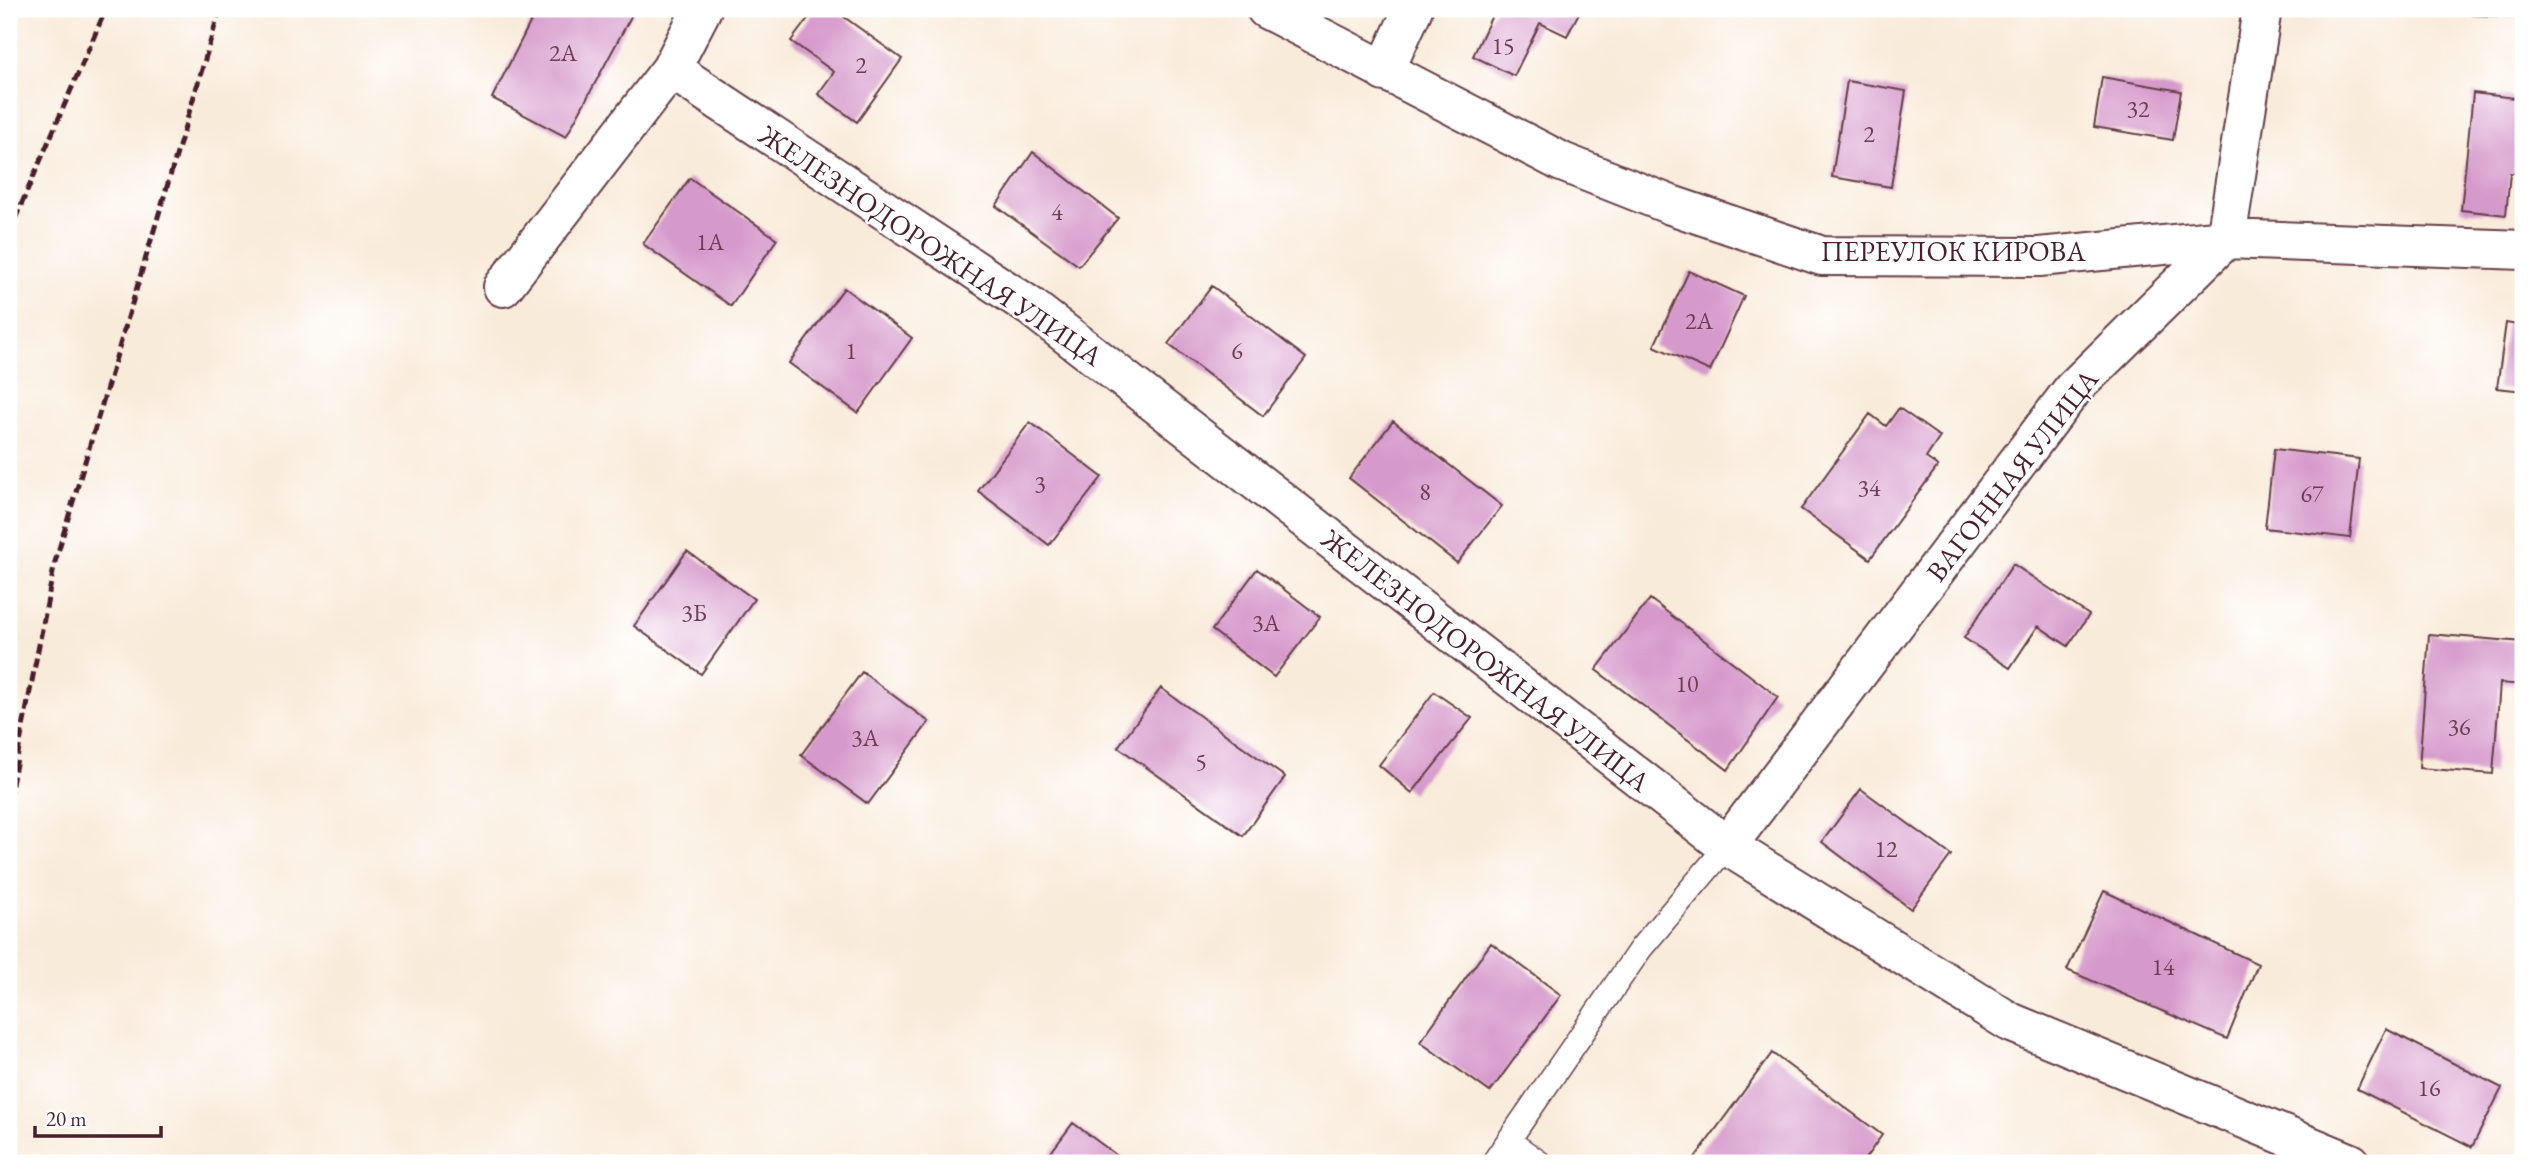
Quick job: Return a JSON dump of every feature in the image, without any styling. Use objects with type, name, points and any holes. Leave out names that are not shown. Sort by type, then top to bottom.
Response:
[{"type":"street","points":[[503,287],[671,69],[702,9]]},
{"type":"street","name":"ПЕРЕУЛОК КИРОВА","points":[[1266,9],[1562,162],[1671,205],[1822,256],[2039,257],[2226,239],[2523,250]]},
{"type":"street","points":[[1384,72],[1413,9]]},
{"type":"street","points":[[2226,239],[2262,9]]},
{"type":"street","name":"ЖЕЛЕЗНОДОРОЖНАЯ УЛИЦА","points":[[671,69],[1031,307],[1727,846],[2010,1022],[2351,1163]]},
{"type":"street","name":"ВАГОННАЯ УЛИЦА","points":[[1727,846],[2073,389],[2226,239]]},
{"type":"lane","points":[[1493,1163],[1641,948],[1727,846]]},
{"type":"lane","points":[[1508,1141],[1540,1163]]},
{"type":"building","points":[[537,9],[635,9],[566,137],[492,98]]},
{"type":"building","points":[[815,9],[833,9],[902,59],[857,122],[818,94],[834,72],[791,41]]},
{"type":"building","points":[[1495,9],[1581,9],[1567,36],[1540,23],[1514,76],[1473,56]]},
{"type":"building","points":[[2471,9],[2523,9],[2523,17],[2471,15]]},
{"type":"building","points":[[2102,77],[2181,91],[2173,140],[2094,127]]},
{"type":"building","points":[[1847,81],[1906,91],[1891,187],[1832,177]]},
{"type":"building","points":[[2473,93],[2523,99],[2523,174],[2510,173],[2506,215],[2461,210]]},
{"type":"building","points":[[1033,152],[1118,218],[1079,266],[996,206]]},
{"type":"building","points":[[690,178],[777,239],[731,306],[643,244]]},
{"type":"building","points":[[1689,271],[1744,296],[1710,371],[1654,346]]},
{"type":"building","points":[[1212,286],[1306,358],[1263,416],[1168,344]]},
{"type":"building","points":[[844,288],[912,338],[858,413],[789,363]]},
{"type":"building","points":[[2506,323],[2523,326],[2523,391],[2497,388]]},
{"type":"building","points":[[1899,408],[1940,437],[1926,458],[1938,466],[1870,559],[1801,509],[1870,414],[1886,426]]},
{"type":"building","points":[[1393,421],[1502,506],[1457,563],[1349,478]]},
{"type":"building","points":[[1030,422],[1102,477],[1049,545],[978,491]]},
{"type":"building","points":[[2274,449],[2359,459],[2350,538],[2265,528]]},
{"type":"building","points":[[687,551],[754,599],[701,674],[634,626]]},
{"type":"building","points":[[2013,564],[2089,615],[2068,646],[2038,626],[2010,668],[1964,638]]},
{"type":"building","points":[[1257,569],[1320,617],[1274,677],[1212,630]]},
{"type":"building","points":[[1650,599],[1778,697],[1728,770],[1596,670]]},
{"type":"building","points":[[2429,634],[2523,642],[2523,685],[2500,683],[2493,774],[2419,768]]},
{"type":"building","points":[[862,672],[929,722],[868,804],[801,755]]},
{"type":"building","points":[[1161,688],[1285,777],[1243,836],[1118,747]]},
{"type":"building","points":[[1434,692],[1472,718],[1412,793],[1379,765]]},
{"type":"building","points":[[1861,789],[1951,855],[1911,909],[1822,842]]},
{"type":"building","points":[[2104,891],[2258,964],[2227,1039],[2067,970]]},
{"type":"building","points":[[1491,943],[1561,995],[1490,1092],[1420,1042]]},
{"type":"building","points":[[2386,1029],[2502,1088],[2472,1147],[2357,1089]]},
{"type":"building","points":[[1772,1053],[1882,1135],[1862,1163],[1691,1163]]},
{"type":"building","points":[[1073,1123],[1127,1163],[1043,1163]]},
{"type":"railway","points":[[9,233],[106,9]]},
{"type":"railway","points":[[9,800],[55,562],[220,9]]}]
